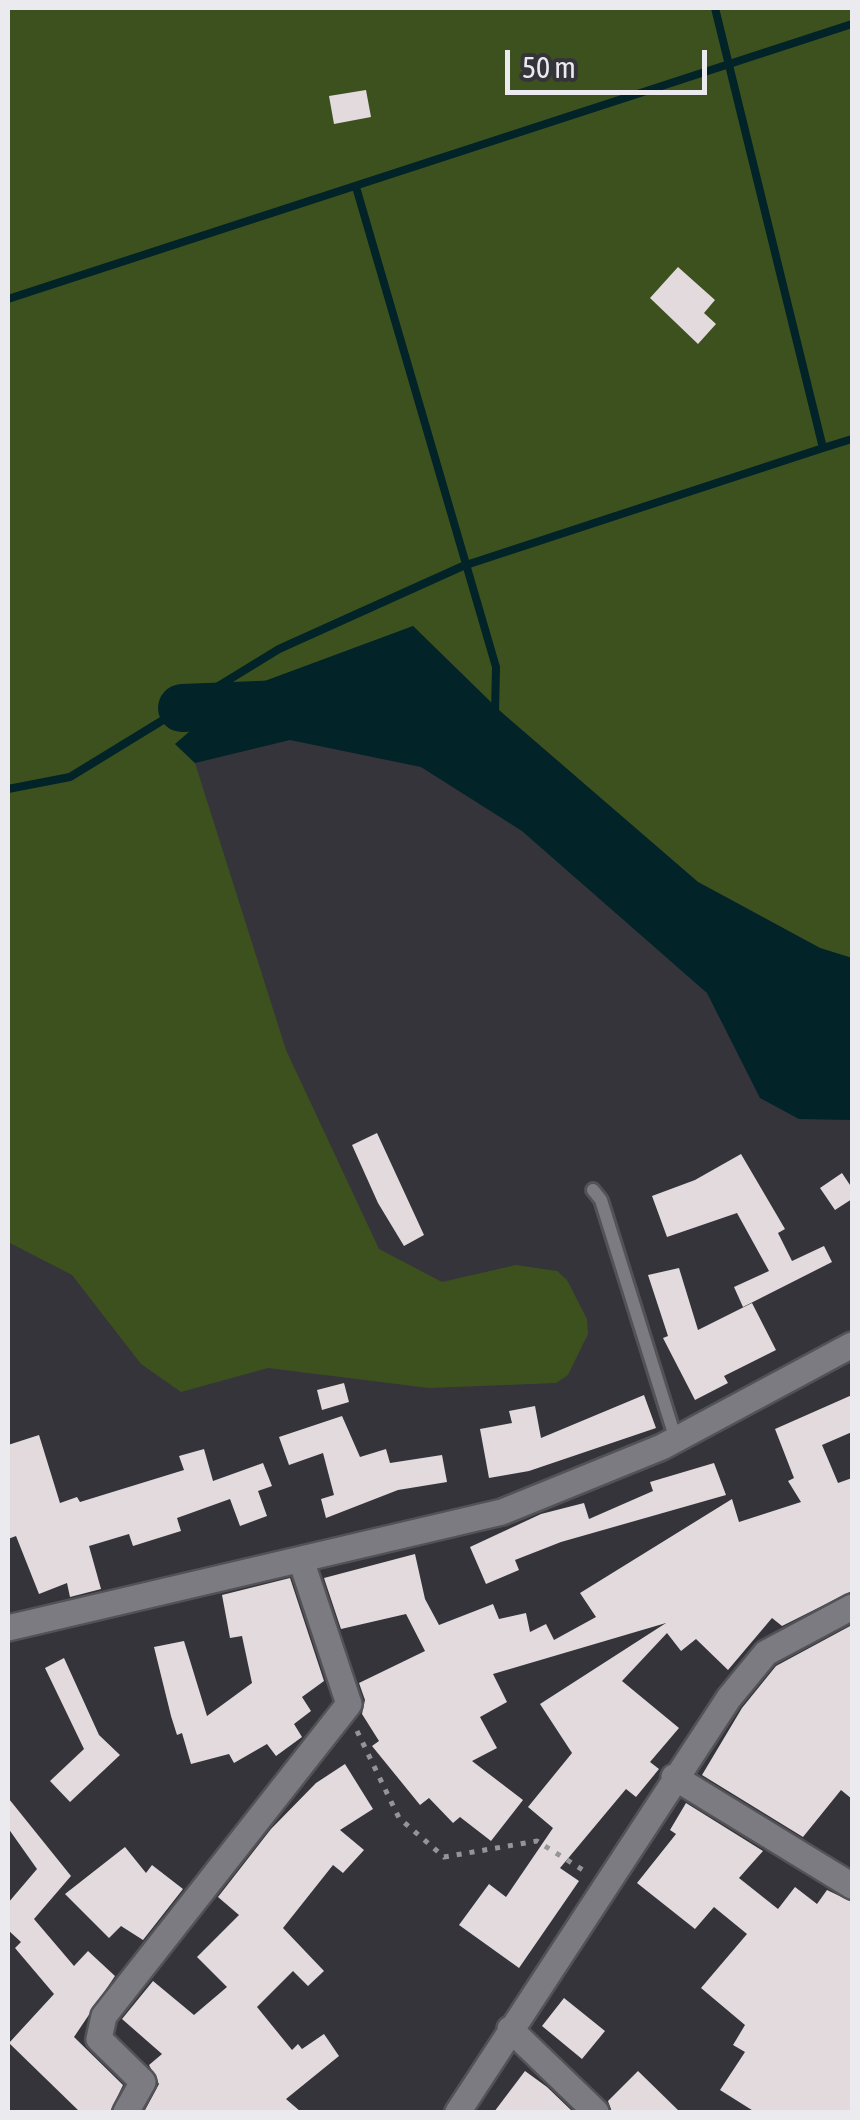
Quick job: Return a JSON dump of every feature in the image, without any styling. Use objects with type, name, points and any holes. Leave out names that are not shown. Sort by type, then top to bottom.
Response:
[{"type":"street","points":[[8,1628],[502,1512],[676,1440],[852,1345]]},
{"type":"street","points":[[126,2112],[143,2082],[99,2040],[104,2016],[349,1704],[300,1560]]},
{"type":"street","points":[[458,2112],[674,1777],[766,1653],[852,1607]]},
{"type":"street","points":[[674,1777],[852,1886]]},
{"type":"street","points":[[510,2029],[596,2112]]},
{"type":"lane","points":[[592,1190],[601,1200],[676,1440]]},
{"type":"path","points":[[349,1704],[360,1740],[399,1818],[444,1857],[537,1841],[604,1884]]},
{"type":"green space","points":[[8,8],[852,8],[852,958],[820,948],[698,882],[500,711],[413,626],[175,744],[195,763],[286,1050],[379,1249],[442,1282],[516,1265],[557,1271],[567,1280],[587,1319],[588,1334],[568,1375],[556,1383],[429,1388],[268,1368],[181,1392],[141,1364],[72,1275],[8,1242]]},
{"type":"water","points":[[413,626],[500,711],[698,882],[820,948],[852,958],[852,1120],[799,1119],[760,1098],[707,993],[522,831],[421,767],[290,740],[195,763],[175,744],[235,692]]},
{"type":"building","points":[[366,90],[371,117],[334,124],[329,96]]},
{"type":"building","points":[[678,267],[715,300],[704,313],[716,324],[698,344],[650,298]]},
{"type":"building","points":[[377,1133],[424,1235],[404,1246],[378,1203],[352,1145]]},
{"type":"building","points":[[741,1154],[785,1229],[778,1233],[792,1261],[824,1246],[832,1262],[743,1307],[734,1287],[769,1271],[737,1213],[667,1237],[652,1196],[695,1180]]},
{"type":"building","points":[[842,1173],[852,1188],[852,1199],[835,1210],[820,1188]]},
{"type":"building","points":[[679,1268],[698,1330],[752,1303],[776,1350],[724,1376],[728,1383],[695,1400],[663,1338],[668,1336],[648,1275]]},
{"type":"building","points":[[344,1383],[349,1402],[322,1410],[317,1390]]},
{"type":"building","points":[[644,1395],[656,1428],[529,1471],[489,1478],[480,1429],[512,1423],[509,1411],[535,1406],[541,1438]]},
{"type":"building","points":[[852,1395],[852,1432],[822,1445],[838,1483],[852,1478],[852,1591],[782,1626],[772,1618],[728,1670],[696,1639],[681,1651],[667,1633],[622,1681],[679,1728],[650,1762],[659,1769],[636,1797],[626,1789],[560,1868],[579,1881],[519,1968],[459,1925],[489,1884],[506,1897],[553,1828],[528,1807],[572,1753],[540,1704],[666,1623],[493,1674],[507,1702],[480,1717],[497,1748],[472,1761],[523,1800],[491,1841],[460,1817],[453,1823],[429,1798],[420,1805],[372,1746],[379,1741],[362,1714],[365,1700],[359,1683],[425,1651],[406,1614],[341,1629],[324,1578],[415,1554],[425,1599],[439,1625],[493,1604],[499,1619],[526,1613],[530,1632],[546,1624],[554,1640],[596,1617],[580,1593],[732,1499],[739,1522],[801,1502],[788,1481],[794,1478],[775,1429]]},
{"type":"building","points":[[342,1416],[360,1457],[386,1449],[390,1463],[442,1455],[447,1482],[398,1490],[326,1518],[321,1499],[334,1495],[323,1453],[289,1465],[279,1437]]},
{"type":"building","points":[[39,1435],[60,1503],[77,1497],[80,1502],[184,1470],[179,1456],[204,1449],[213,1481],[263,1463],[272,1486],[258,1491],[267,1516],[240,1526],[230,1499],[177,1518],[181,1531],[133,1546],[129,1534],[89,1546],[101,1589],[70,1597],[67,1583],[39,1594],[16,1536],[8,1539],[8,1445]]},
{"type":"building","points":[[714,1463],[726,1495],[561,1542],[515,1560],[519,1570],[486,1584],[470,1547],[541,1514],[584,1503],[589,1519],[653,1491],[650,1482]]},
{"type":"building","points":[[290,1578],[324,1681],[302,1697],[311,1711],[294,1724],[302,1737],[276,1756],[267,1744],[234,1763],[229,1754],[191,1764],[182,1733],[177,1735],[154,1647],[184,1641],[207,1716],[252,1683],[242,1636],[230,1638],[222,1595]]},
{"type":"building","points":[[852,1625],[852,1799],[841,1790],[803,1837],[702,1775],[742,1708],[776,1666]]},
{"type":"building","points":[[64,1658],[99,1735],[120,1755],[70,1802],[50,1781],[84,1749],[45,1668]]},
{"type":"building","points":[[345,1764],[373,1809],[340,1830],[364,1850],[343,1873],[333,1865],[283,1928],[324,1971],[308,1986],[293,1971],[257,2007],[292,2050],[298,2044],[302,2049],[324,2034],[339,2056],[286,2099],[301,2112],[144,2112],[159,2084],[149,2065],[162,2054],[122,2019],[153,1981],[194,2015],[227,1987],[197,1957],[239,1915],[218,1897],[271,1829],[316,1783]]},
{"type":"building","points":[[9,1799],[71,1876],[34,1919],[74,1966],[88,1951],[115,1976],[74,2037],[123,2085],[110,2112],[80,2112],[9,2043],[54,1994],[15,1948],[21,1942],[8,1930],[8,1903],[37,1869],[8,1828]]},
{"type":"building","points":[[686,1803],[763,1851],[739,1878],[778,1909],[795,1887],[817,1904],[827,1890],[852,1902],[852,2112],[755,2112],[720,2090],[745,2052],[733,2045],[745,2025],[701,1988],[747,1934],[714,1907],[695,1929],[637,1883],[676,1834],[670,1830]]},
{"type":"building","points":[[125,1847],[146,1873],[152,1865],[183,1889],[143,1940],[121,1926],[109,1938],[65,1894]]},
{"type":"building","points":[[564,1998],[605,2031],[582,2059],[542,2026]]},
{"type":"building","points":[[525,2071],[547,2087],[573,2112],[494,2112]]},
{"type":"building","points":[[638,2071],[680,2112],[612,2112],[608,2101]]},
{"type":"waterway","points":[[715,8],[823,448],[852,439]]},
{"type":"waterway","points":[[8,299],[852,24]]},
{"type":"waterway","points":[[356,187],[496,667],[495,713]]},
{"type":"waterway","points":[[8,789],[70,777],[279,649],[463,566],[823,448]]},
{"type":"waterway","points":[[182,708],[283,704]]}]
